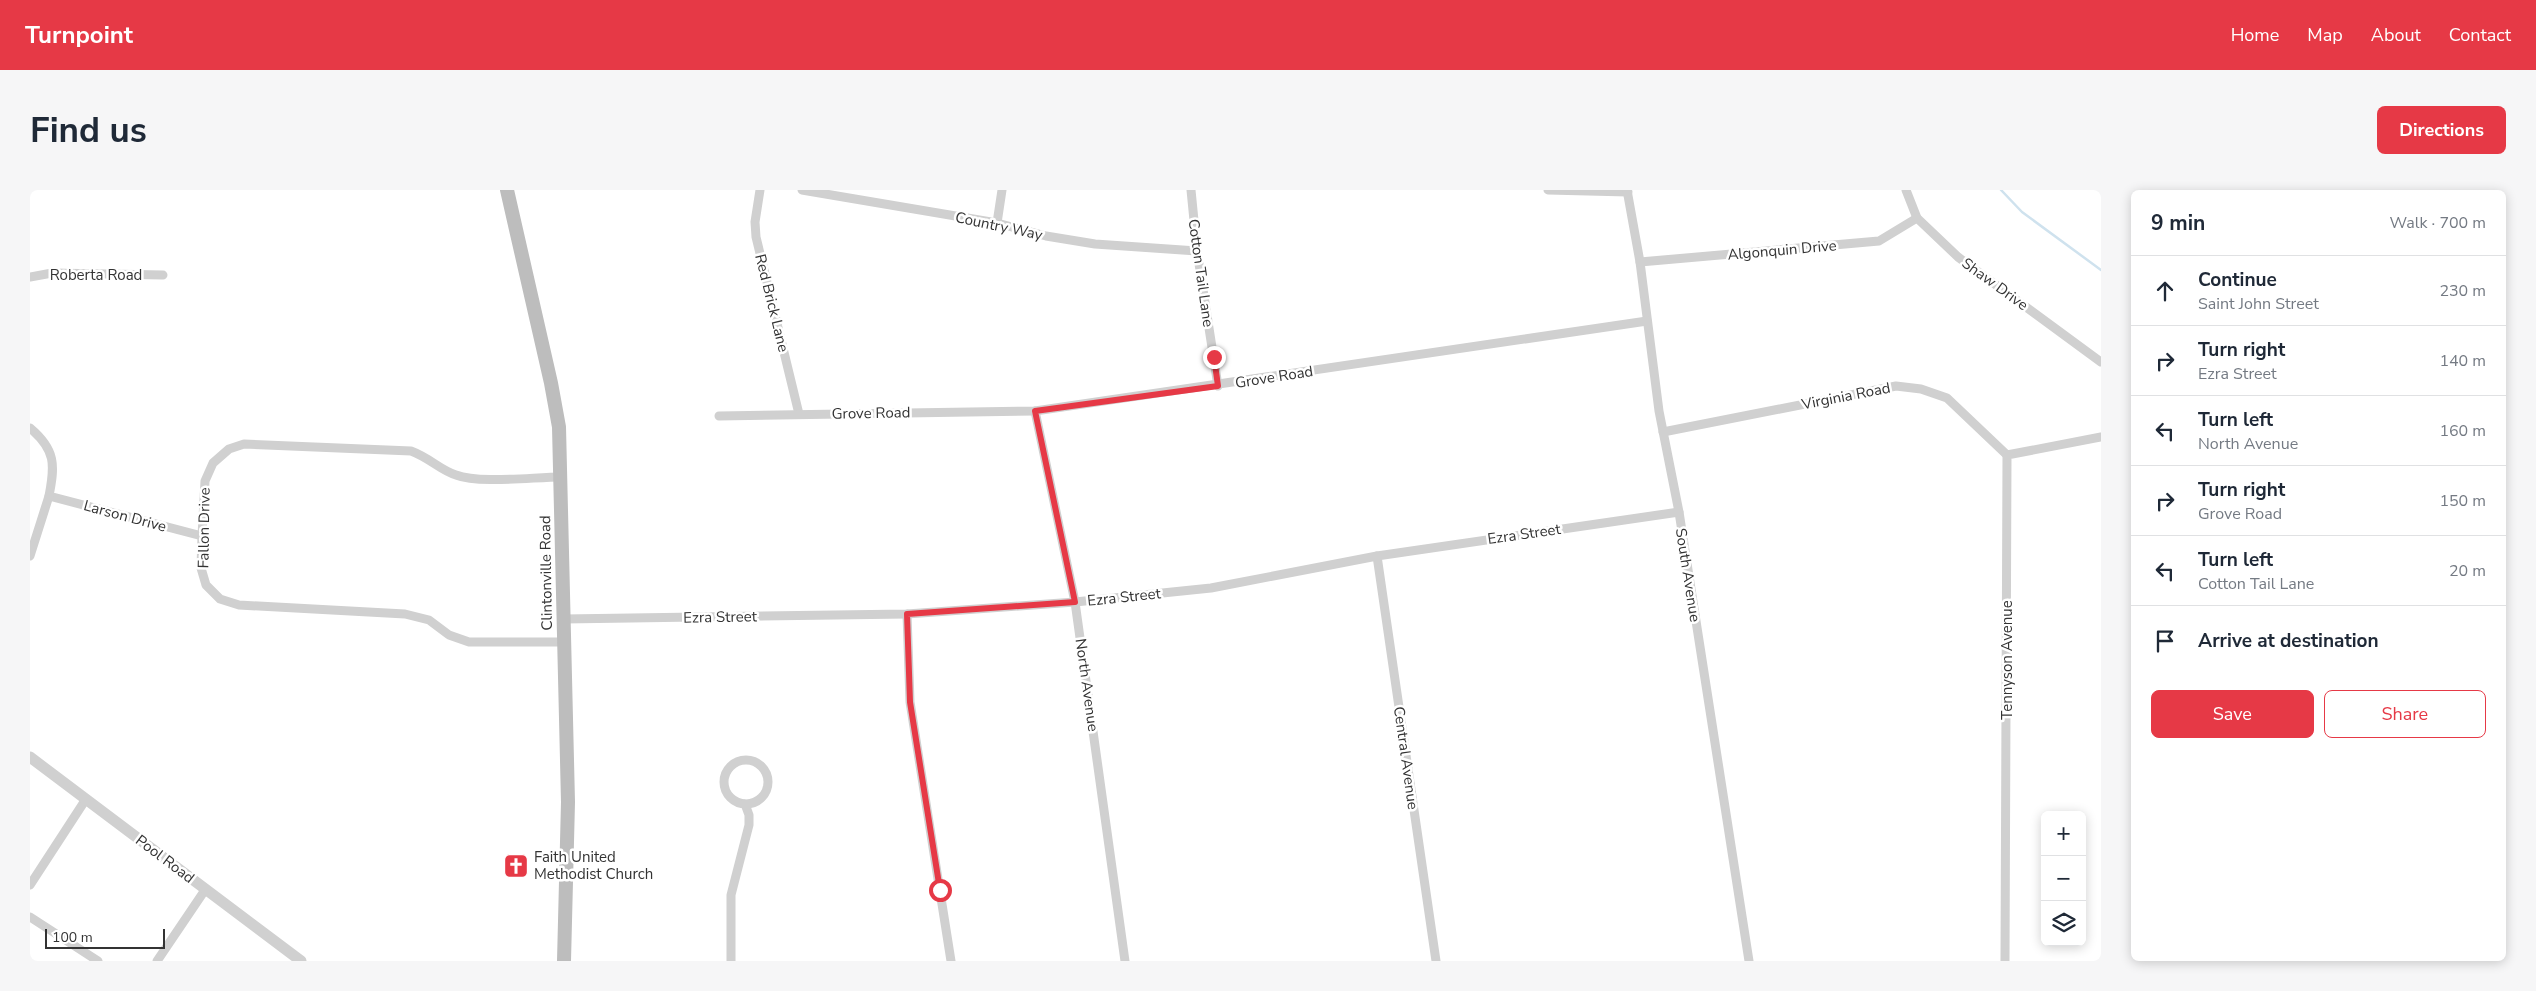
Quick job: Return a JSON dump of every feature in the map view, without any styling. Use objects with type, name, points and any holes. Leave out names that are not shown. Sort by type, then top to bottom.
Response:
[{"type":"main road","name":"Clintonville Road","points":[[507,190],[559,426],[568,802],[564,961]]},
{"type":"street","name":"Red Brick Lane","points":[[760,190],[755,222],[756,237],[799,414]]},
{"type":"street","name":"Country Way","points":[[802,190],[836,193],[997,224],[1046,236],[1095,244],[1196,251]]},
{"type":"street","points":[[997,224],[1002,190]]},
{"type":"street","name":"Cotton Tail Lane","points":[[1191,190],[1196,251],[1218,386]]},
{"type":"street","points":[[1548,190],[1628,191]]},
{"type":"street","name":"Shaw Drive","points":[[1906,190],[1917,218],[1958,257],[2101,362]]},
{"type":"street","name":"South Avenue","points":[[1628,191],[1640,262],[1663,432],[1679,512],[1749,961]]},
{"type":"street","name":"Algonquin Drive","points":[[1640,262],[1879,241],[1917,218]]},
{"type":"street","name":"Roberta Road","points":[[30,277],[52,273],[163,275]]},
{"type":"street","name":"Grove Road","points":[[718,416],[1035,411],[1218,386],[1647,321]]},
{"type":"street","name":"Virginia Road","points":[[1663,432],[1896,386],[1921,389],[1947,398],[2007,455]]},
{"type":"street","name":"North Avenue","points":[[1035,411],[1075,602],[1125,961]]},
{"type":"street","points":[[30,428],[42,439],[52,454],[54,472],[49,496],[30,556]]},
{"type":"street","points":[[2007,455],[2101,437]]},
{"type":"street","name":"Fallon Drive","points":[[561,477],[477,478],[455,475],[427,457],[411,452],[244,444],[229,449],[213,463],[205,481],[201,568],[206,585],[220,599],[240,605],[405,614],[429,620],[449,635],[469,642],[564,642]]},
{"type":"street","name":"Tennyson Avenue","points":[[2006,961],[2007,455]]},
{"type":"street","name":"Larson Drive","points":[[49,496],[202,536]]},
{"type":"street","name":"Ezra Street","points":[[564,619],[907,614],[1075,602],[1211,588],[1377,556],[1679,512]]},
{"type":"street","name":"Central Avenue","points":[[1377,556],[1436,961]]},
{"type":"street","points":[[907,614],[910,702],[951,961]]},
{"type":"street","name":"Pool Road","points":[[30,757],[205,890],[287,957],[301,961]]},
{"type":"street","points":[[748,760],[755,761],[764,768],[768,784],[761,799],[745,804],[732,799],[724,788],[725,773],[734,763],[748,760]]},
{"type":"street","points":[[30,885],[86,799]]},
{"type":"street","points":[[731,961],[731,895],[749,825],[749,816],[745,804]]},
{"type":"street","points":[[157,961],[205,890]]},
{"type":"street","points":[[30,917],[98,961]]},
{"type":"waterway","points":[[2001,190],[2022,212],[2101,270]]},
{"type":"place","name":"Faith United Methodist Church","points":[[516,866]]},
{"type":"route","points":[[940,890],[910,702],[907,614],[1075,602],[1035,411],[1218,386],[1214,357]]}]
